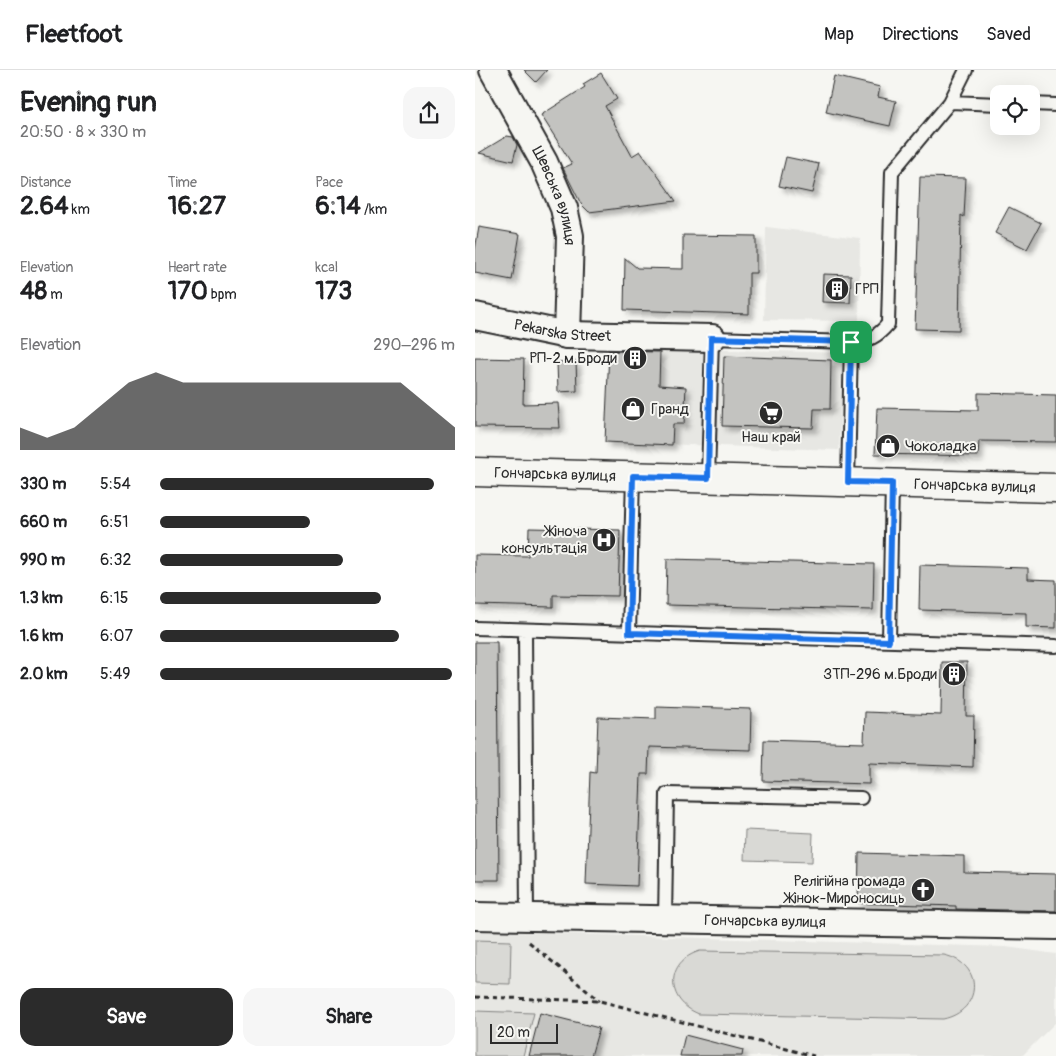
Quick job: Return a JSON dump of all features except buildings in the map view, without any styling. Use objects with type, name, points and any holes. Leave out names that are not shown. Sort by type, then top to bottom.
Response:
[{"type":"main road","name":"Гончарська вулиця","points":[[475,472],[1056,488]]},
{"type":"street","name":"Шевська вулиця","points":[[493,70],[544,162],[564,208],[570,236],[567,335]]},
{"type":"street","name":"Pekarska Street","points":[[475,316],[567,335],[711,338]]},
{"type":"street","name":"Гончарська вулиця","points":[[475,916],[526,928],[665,920],[1056,926]]},
{"type":"lane","points":[[708,478],[711,338],[851,342],[872,340],[888,324],[892,172],[950,102],[966,70]]},
{"type":"lane","points":[[950,102],[990,104]]},
{"type":"lane","points":[[1040,104],[1056,105]]},
{"type":"lane","points":[[848,482],[851,342]]},
{"type":"lane","points":[[629,633],[633,476]]},
{"type":"lane","points":[[889,641],[892,483]]},
{"type":"lane","points":[[475,628],[1056,646]]},
{"type":"lane","points":[[525,630],[526,928]]},
{"type":"lane","points":[[665,920],[667,794],[861,798]]},
{"type":"path","points":[[526,928],[600,1001]]},
{"type":"path","points":[[475,997],[600,1001],[814,1056]]},
{"type":"shaded area","points":[[766,227],[860,238],[859,321],[764,320]]},
{"type":"shaded area","points":[[661,348],[843,353],[839,450],[605,442],[659,370]]},
{"type":"shaded area","points":[[745,830],[813,833],[812,862],[744,860]]},
{"type":"shaded area","points":[[475,931],[1006,947],[1056,954],[1056,1022],[1022,1056],[475,1056]]},
{"type":"shaded area","points":[[475,940],[511,941],[510,984],[475,983]]},
{"type":"shaded area","points":[[700,951],[944,955],[957,960],[967,968],[972,977],[973,987],[971,998],[965,1007],[956,1014],[943,1019],[699,1014],[688,1008],[680,1000],[675,991],[674,981],[675,972],[680,963]]},
{"type":"shaded area","points":[[475,1011],[534,1013],[523,1056],[475,1056]]},
{"type":"place","name":"ГРП","points":[[837,289]]},
{"type":"place","name":"РП-2 м.Броди","points":[[635,358]]},
{"type":"place","name":"Гранд","points":[[633,409]]},
{"type":"place","name":"Наш край","points":[[771,413]]},
{"type":"place","name":"Чоколадка","points":[[888,446]]},
{"type":"place","name":"Жіноча консультація","points":[[604,540]]},
{"type":"place","name":"ЗТП-296 м.Броди","points":[[954,674]]},
{"type":"place","name":"Релігійна громада Жінок-Мироносиць","points":[[923,890]]},
{"type":"route","points":[[711,338],[851,342],[848,482],[892,483],[889,641],[629,633],[633,476],[708,478],[711,338]]}]
